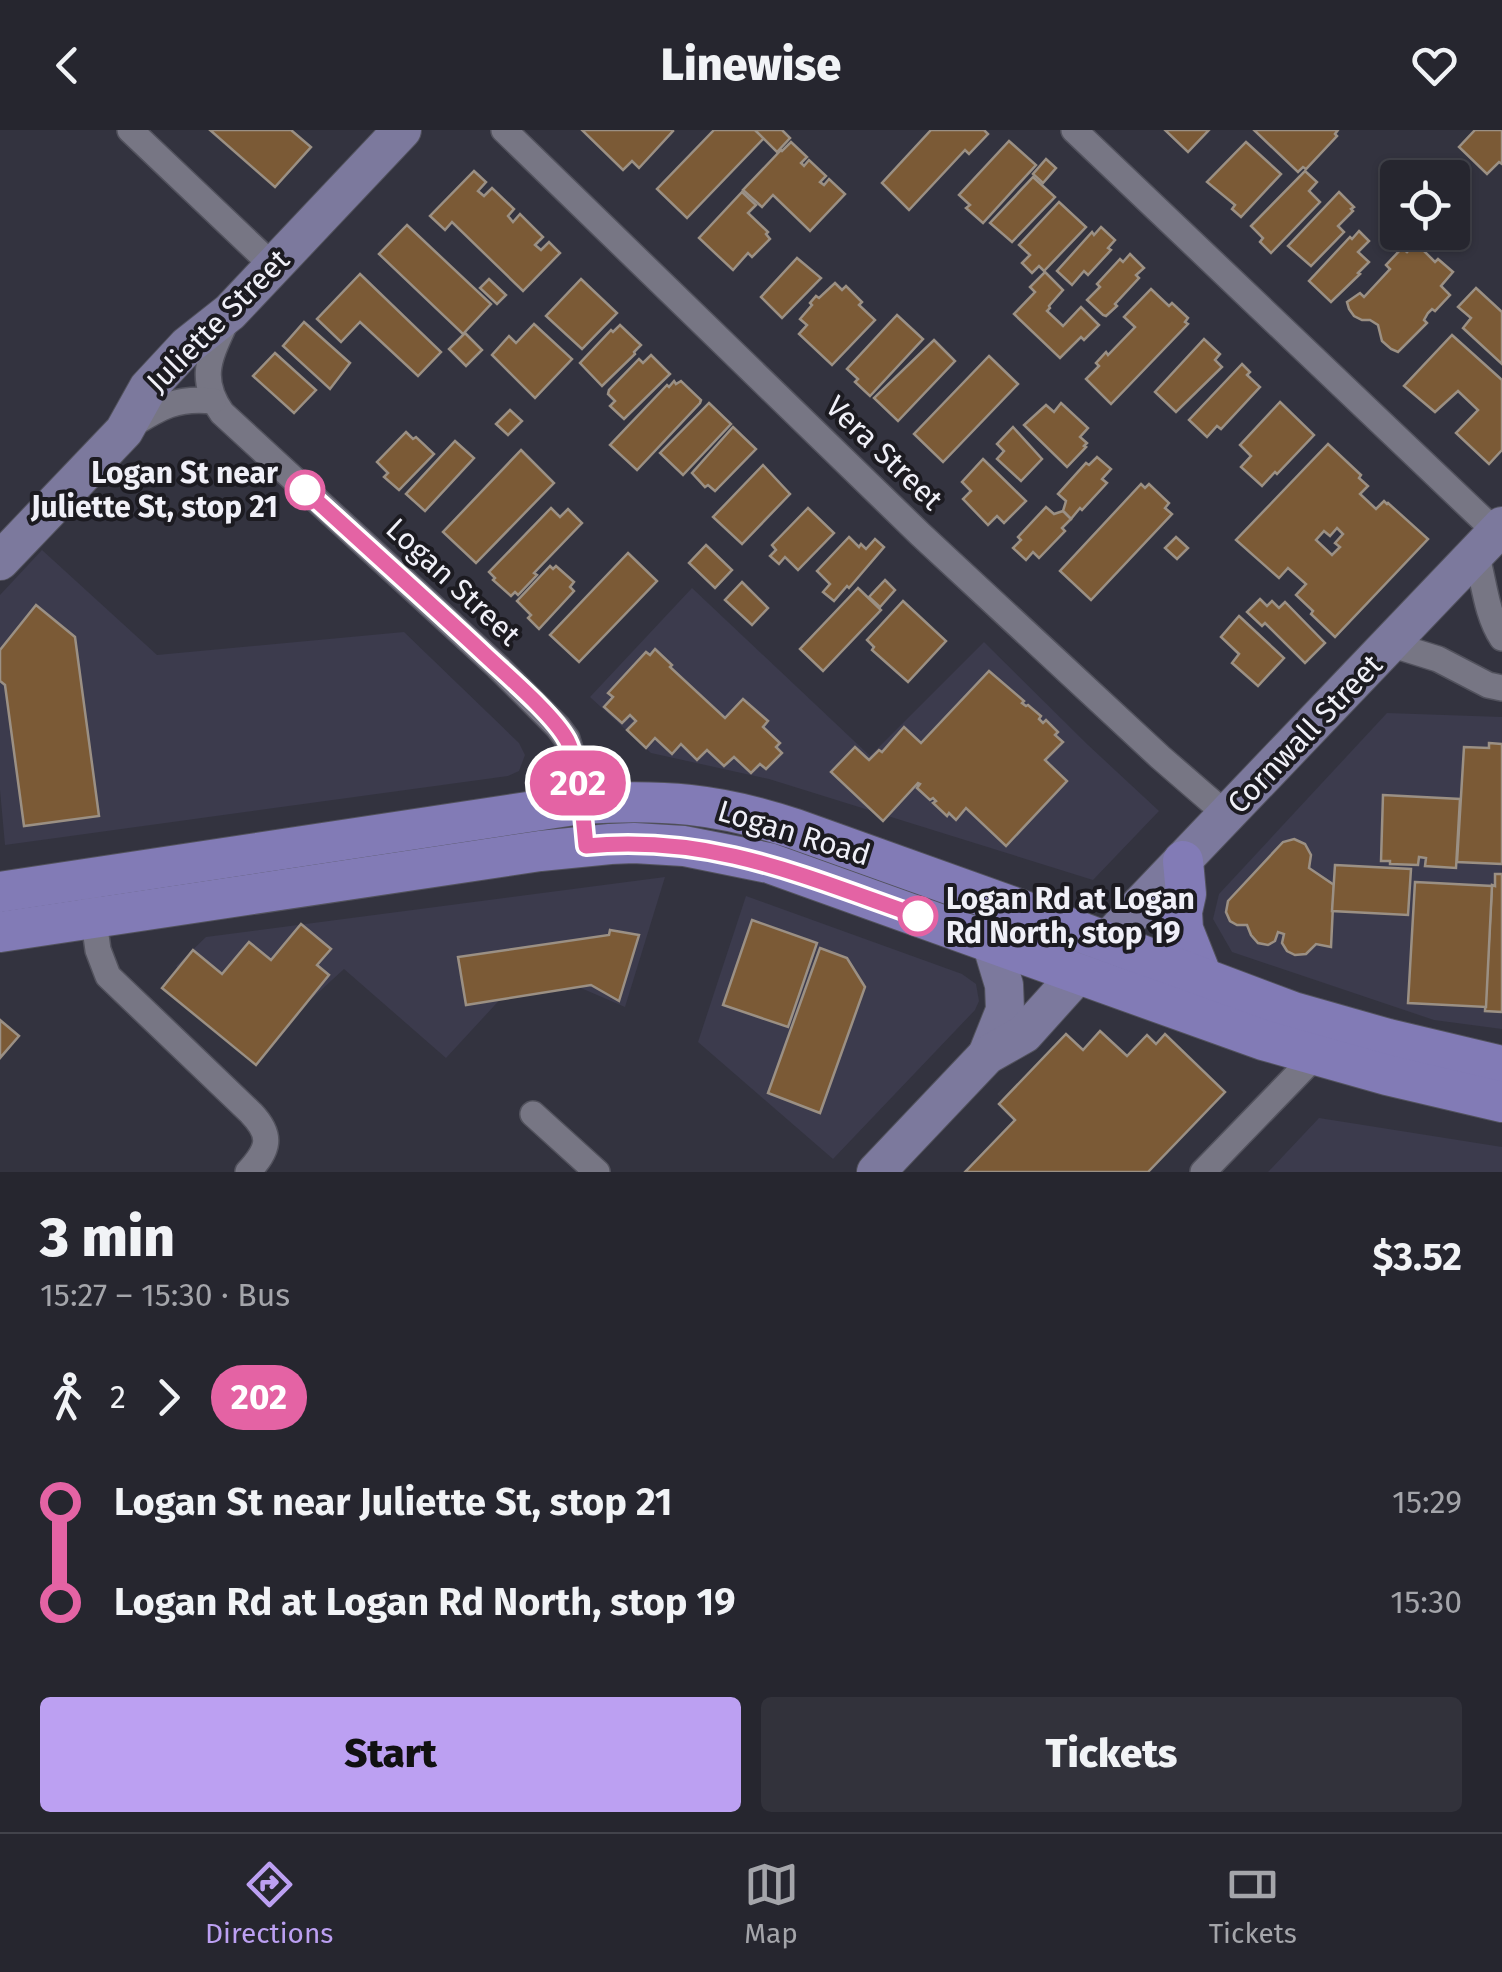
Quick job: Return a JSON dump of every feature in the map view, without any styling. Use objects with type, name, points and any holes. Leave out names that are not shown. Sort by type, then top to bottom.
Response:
[{"type":"main road","name":"Juliette Street","points":[[4,550],[124,430],[148,388],[187,346],[230,312],[402,130]]},
{"type":"main road","name":"Cornwall Street","points":[[987,1055],[1024,1034],[1142,903],[1492,537]]},
{"type":"main road","name":"Logan Road","points":[[0,892],[581,804],[690,803],[756,816],[1293,1012],[1502,1066]]},
{"type":"main road","name":"Logan Road","points":[[0,932],[586,846],[684,846],[769,864],[1315,1056],[1502,1102]]},
{"type":"main road","points":[[1183,861],[1183,929],[1202,977]]},
{"type":"main road","points":[[876,1172],[987,1055],[1005,1010],[1004,986],[991,942]]},
{"type":"street","points":[[130,130],[273,266]]},
{"type":"street","name":"Vera Street","points":[[504,130],[920,534],[1227,816]]},
{"type":"street","points":[[1074,130],[1492,537],[1490,610],[1502,638]]},
{"type":"street","points":[[124,430],[164,405],[198,399],[214,401],[208,379],[209,361],[230,312]]},
{"type":"street","name":"Logan Street","points":[[214,401],[232,424],[547,715],[572,752],[586,846]]},
{"type":"street","points":[[1390,644],[1438,658],[1488,685],[1502,688]]},
{"type":"street","points":[[88,878],[100,960],[108,976],[265,1130],[266,1146],[248,1172]]},
{"type":"street","points":[[1203,1172],[1342,1027]]},
{"type":"street","points":[[533,1114],[597,1172]]},
{"type":"shaded area","points":[[42,550],[157,655],[404,632],[519,743],[525,755],[519,771],[508,776],[5,845],[0,790],[0,595]]},
{"type":"shaded area","points":[[692,588],[870,756],[984,642],[1159,811],[1093,880],[769,779],[651,753],[590,697]]},
{"type":"shaded area","points":[[1387,713],[1502,717],[1502,1029],[1434,1020],[1232,952],[1213,919],[1219,894]]},
{"type":"shaded area","points":[[665,877],[625,1007],[567,982],[506,993],[446,1058],[344,969],[261,1045],[176,966],[206,937]]},
{"type":"shaded area","points":[[746,896],[962,974],[976,984],[979,1001],[975,1010],[833,1159],[698,1042]]},
{"type":"shaded area","points":[[1319,1118],[1502,1147],[1502,1172],[1268,1172]]},
{"type":"building","points":[[210,130],[291,130],[311,147],[275,187]]},
{"type":"building","points":[[582,130],[673,131],[639,168],[632,161],[623,170]]},
{"type":"building","points":[[714,130],[755,130],[764,138],[687,218],[657,189]]},
{"type":"building","points":[[755,130],[782,130],[790,138],[777,152]]},
{"type":"building","points":[[931,130],[984,130],[988,134],[969,154],[965,150],[909,210],[882,183]]},
{"type":"building","points":[[1165,130],[1209,130],[1188,152]]},
{"type":"building","points":[[1254,130],[1338,130],[1337,136],[1306,169],[1298,172]]},
{"type":"building","points":[[1475,130],[1502,130],[1502,164],[1499,162],[1487,174],[1459,147]]},
{"type":"building","points":[[1009,141],[1036,165],[983,223],[966,208],[970,205],[959,195]]},
{"type":"building","points":[[791,142],[807,157],[801,163],[804,166],[809,160],[826,176],[820,182],[824,185],[829,179],[845,194],[810,231],[773,195],[762,207],[743,190]]},
{"type":"building","points":[[1246,142],[1281,174],[1241,217],[1232,209],[1235,205],[1207,182]]},
{"type":"building","points":[[1046,159],[1056,168],[1043,183],[1033,174]]},
{"type":"building","points":[[474,171],[486,182],[478,191],[484,196],[492,188],[514,209],[508,216],[513,222],[520,214],[543,237],[535,245],[541,250],[549,242],[560,253],[523,291],[452,222],[445,230],[430,216]]},
{"type":"building","points":[[1305,171],[1317,182],[1309,191],[1320,202],[1271,253],[1251,226]]},
{"type":"building","points":[[1033,177],[1055,197],[1012,242],[990,223]]},
{"type":"building","points":[[742,192],[756,205],[748,213],[770,239],[752,257],[748,253],[733,270],[699,238]]},
{"type":"building","points":[[1339,192],[1354,207],[1353,211],[1338,226],[1344,232],[1311,266],[1288,246]]},
{"type":"building","points":[[1059,202],[1086,227],[1044,271],[1039,266],[1032,273],[1022,263],[1030,255],[1019,245]]},
{"type":"building","points":[[407,225],[491,304],[463,334],[379,254]]},
{"type":"building","points":[[1101,227],[1115,240],[1108,248],[1111,250],[1088,275],[1084,271],[1072,285],[1057,271]]},
{"type":"building","points":[[1359,231],[1369,241],[1358,252],[1369,262],[1331,302],[1309,281]]},
{"type":"building","points":[[1400,250],[1423,250],[1453,272],[1441,286],[1450,295],[1428,313],[1424,320],[1427,323],[1398,352],[1382,341],[1378,325],[1354,316],[1347,302],[1360,293],[1364,297],[1390,269],[1386,265]]},
{"type":"building","points":[[1130,254],[1144,268],[1117,306],[1103,315],[1087,300],[1120,259],[1123,262]]},
{"type":"building","points":[[797,258],[821,278],[782,318],[761,297]]},
{"type":"building","points":[[1045,272],[1063,290],[1047,311],[1063,326],[1081,307],[1099,325],[1060,358],[1014,314],[1035,292],[1030,287]]},
{"type":"building","points":[[360,274],[441,352],[418,376],[360,322],[341,342],[317,319]]},
{"type":"building","points":[[489,279],[506,295],[497,304],[480,288]]},
{"type":"building","points":[[581,279],[617,313],[582,349],[546,316]]},
{"type":"building","points":[[835,283],[842,290],[846,286],[875,320],[832,365],[799,334],[807,325],[800,319],[810,303]]},
{"type":"building","points":[[1476,288],[1502,312],[1502,364],[1463,328],[1471,318],[1458,307]]},
{"type":"building","points":[[1151,289],[1188,318],[1188,324],[1111,404],[1086,379],[1106,352],[1108,355],[1135,327],[1124,317]]},
{"type":"building","points":[[897,315],[923,339],[870,396],[847,369]]},
{"type":"building","points":[[304,322],[350,363],[330,389],[283,346]]},
{"type":"building","points":[[534,324],[572,359],[535,398],[492,355],[509,336],[516,343]]},
{"type":"building","points":[[620,325],[641,345],[602,386],[580,363]]},
{"type":"building","points":[[465,333],[482,350],[466,366],[449,349]]},
{"type":"building","points":[[1452,335],[1502,380],[1502,450],[1489,464],[1456,433],[1478,410],[1458,391],[1435,412],[1404,386]]},
{"type":"building","points":[[1204,339],[1220,354],[1215,360],[1222,367],[1176,412],[1155,392]]},
{"type":"building","points":[[934,340],[955,361],[898,421],[874,398]]},
{"type":"building","points":[[275,353],[316,390],[294,413],[253,376]]},
{"type":"building","points":[[651,355],[670,374],[624,419],[610,406],[615,401],[609,390],[639,359],[643,363]]},
{"type":"building","points":[[989,356],[1018,384],[943,462],[914,434]]},
{"type":"building","points":[[1242,364],[1260,387],[1221,429],[1217,426],[1207,437],[1189,420]]},
{"type":"building","points":[[674,381],[681,381],[700,403],[637,470],[610,445]]},
{"type":"building","points":[[1280,402],[1314,435],[1262,486],[1241,467],[1251,456],[1240,445]]},
{"type":"building","points":[[709,403],[731,424],[683,475],[660,453]]},
{"type":"building","points":[[1061,403],[1088,428],[1080,437],[1086,447],[1067,467],[1024,425],[1046,405],[1054,412]]},
{"type":"building","points":[[510,410],[522,421],[508,435],[496,424]]},
{"type":"building","points":[[733,427],[756,449],[715,491],[705,487],[692,473]]},
{"type":"building","points":[[1013,427],[1042,459],[1021,481],[997,459],[1004,451],[997,444]]},
{"type":"building","points":[[406,432],[434,454],[399,490],[384,477],[388,473],[377,462]]},
{"type":"building","points":[[455,441],[474,458],[425,511],[406,494]]},
{"type":"building","points":[[1328,444],[1361,475],[1359,478],[1368,486],[1360,494],[1376,509],[1384,501],[1388,503],[1428,539],[1335,637],[1296,595],[1306,584],[1288,568],[1279,578],[1236,540]],"holes":[[[1337,528],[1343,534],[1335,543],[1340,547],[1332,555],[1316,540],[1324,531],[1330,536]]]},
{"type":"building","points":[[521,450],[554,483],[476,563],[443,532]]},
{"type":"building","points":[[1097,457],[1111,469],[1102,479],[1107,483],[1071,519],[1063,511],[1066,501],[1058,494],[1086,463],[1089,465]]},
{"type":"building","points":[[983,459],[1026,501],[1004,523],[997,516],[988,525],[963,499],[971,491],[962,482]]},
{"type":"building","points":[[763,465],[790,494],[742,544],[713,517]]},
{"type":"building","points":[[1141,484],[1145,488],[1149,484],[1169,503],[1165,508],[1172,514],[1091,600],[1060,571]]},
{"type":"building","points":[[1046,507],[1054,514],[1063,511],[1071,519],[1039,558],[1033,552],[1026,560],[1013,548],[1021,540],[1018,537]]},
{"type":"building","points":[[551,508],[560,517],[568,509],[582,523],[518,595],[515,592],[511,596],[489,572]]},
{"type":"building","points":[[808,508],[834,533],[798,570],[785,557],[779,564],[770,556],[776,550],[772,545]]},
{"type":"building","points":[[849,537],[866,549],[875,539],[884,547],[834,601],[823,592],[830,584],[817,571]]},
{"type":"building","points":[[1176,537],[1188,548],[1177,559],[1165,548]]},
{"type":"building","points":[[706,545],[732,570],[715,588],[689,563]]},
{"type":"building","points":[[628,553],[657,581],[579,662],[550,635]]},
{"type":"building","points":[[550,566],[556,566],[574,582],[570,587],[574,591],[539,629],[517,601]]},
{"type":"building","points":[[885,580],[895,590],[880,607],[869,597]]},
{"type":"building","points":[[742,582],[768,608],[752,625],[725,600]]},
{"type":"building","points":[[858,588],[881,610],[823,671],[800,649]]},
{"type":"building","points":[[1260,599],[1267,606],[1272,601],[1279,608],[1285,602],[1325,643],[1305,663],[1265,623],[1262,626],[1247,612]]},
{"type":"building","points":[[903,601],[946,641],[908,682],[872,650],[874,647],[867,640]]},
{"type":"building","points":[[36,605],[75,637],[99,816],[24,826],[5,685],[0,681],[0,650]]},
{"type":"building","points":[[1239,616],[1284,658],[1258,686],[1232,663],[1239,654],[1221,637]]},
{"type":"building","points":[[655,649],[725,718],[743,699],[768,721],[763,727],[780,743],[776,747],[782,753],[766,769],[760,764],[751,773],[734,757],[724,766],[707,750],[697,760],[681,744],[672,754],[655,738],[646,748],[627,730],[636,721],[630,715],[622,723],[604,707],[613,697],[608,693],[646,652],[650,655]]},
{"type":"building","points":[[989,671],[1041,716],[1043,723],[1046,720],[1058,732],[1055,735],[1063,742],[1045,760],[1067,781],[1006,846],[966,808],[956,820],[949,813],[947,816],[933,803],[933,798],[930,800],[917,788],[918,783],[883,821],[831,772],[855,747],[869,760],[879,750],[882,752],[904,727],[921,743]]},
{"type":"building","points":[[1489,743],[1502,744],[1502,864],[1457,862],[1464,747],[1489,748]]},
{"type":"building","points":[[1383,795],[1460,799],[1456,868],[1425,866],[1426,858],[1419,857],[1418,865],[1381,861]]},
{"type":"building","points":[[1294,839],[1305,844],[1311,855],[1309,868],[1334,885],[1331,947],[1316,944],[1306,954],[1295,955],[1282,943],[1284,934],[1278,932],[1275,941],[1268,945],[1258,943],[1247,925],[1230,921],[1226,912],[1228,901],[1283,842]]},
{"type":"building","points":[[1335,865],[1411,869],[1408,915],[1332,911]]},
{"type":"building","points":[[1495,874],[1502,874],[1502,1012],[1485,1011]]},
{"type":"building","points":[[1415,882],[1492,886],[1486,1007],[1408,1003]]},
{"type":"building","points":[[752,920],[817,943],[788,1027],[723,1005]]},
{"type":"building","points":[[301,924],[331,949],[317,965],[329,975],[256,1065],[162,988],[193,950],[222,974],[249,942],[271,960]]},
{"type":"building","points":[[610,930],[639,935],[619,1001],[591,985],[466,1005],[458,957],[609,935]]},
{"type":"building","points":[[820,948],[847,958],[865,987],[820,1113],[768,1093]]},
{"type":"building","points":[[0,1020],[19,1036],[0,1058]]},
{"type":"building","points":[[1100,1031],[1127,1056],[1147,1035],[1156,1044],[1165,1034],[1225,1092],[1148,1172],[965,1172],[1015,1120],[999,1104],[1066,1034],[1083,1050]]},
{"type":"bus line","name":"202","points":[[305,490],[498,666],[558,727],[572,752],[586,846],[658,844],[741,856],[918,916]]},
{"type":"place","name":"Logan St near Juliette St, stop 21","points":[[305,490]]},
{"type":"place","name":"Logan Rd at Logan Rd North, stop 19","points":[[918,916]]}]
